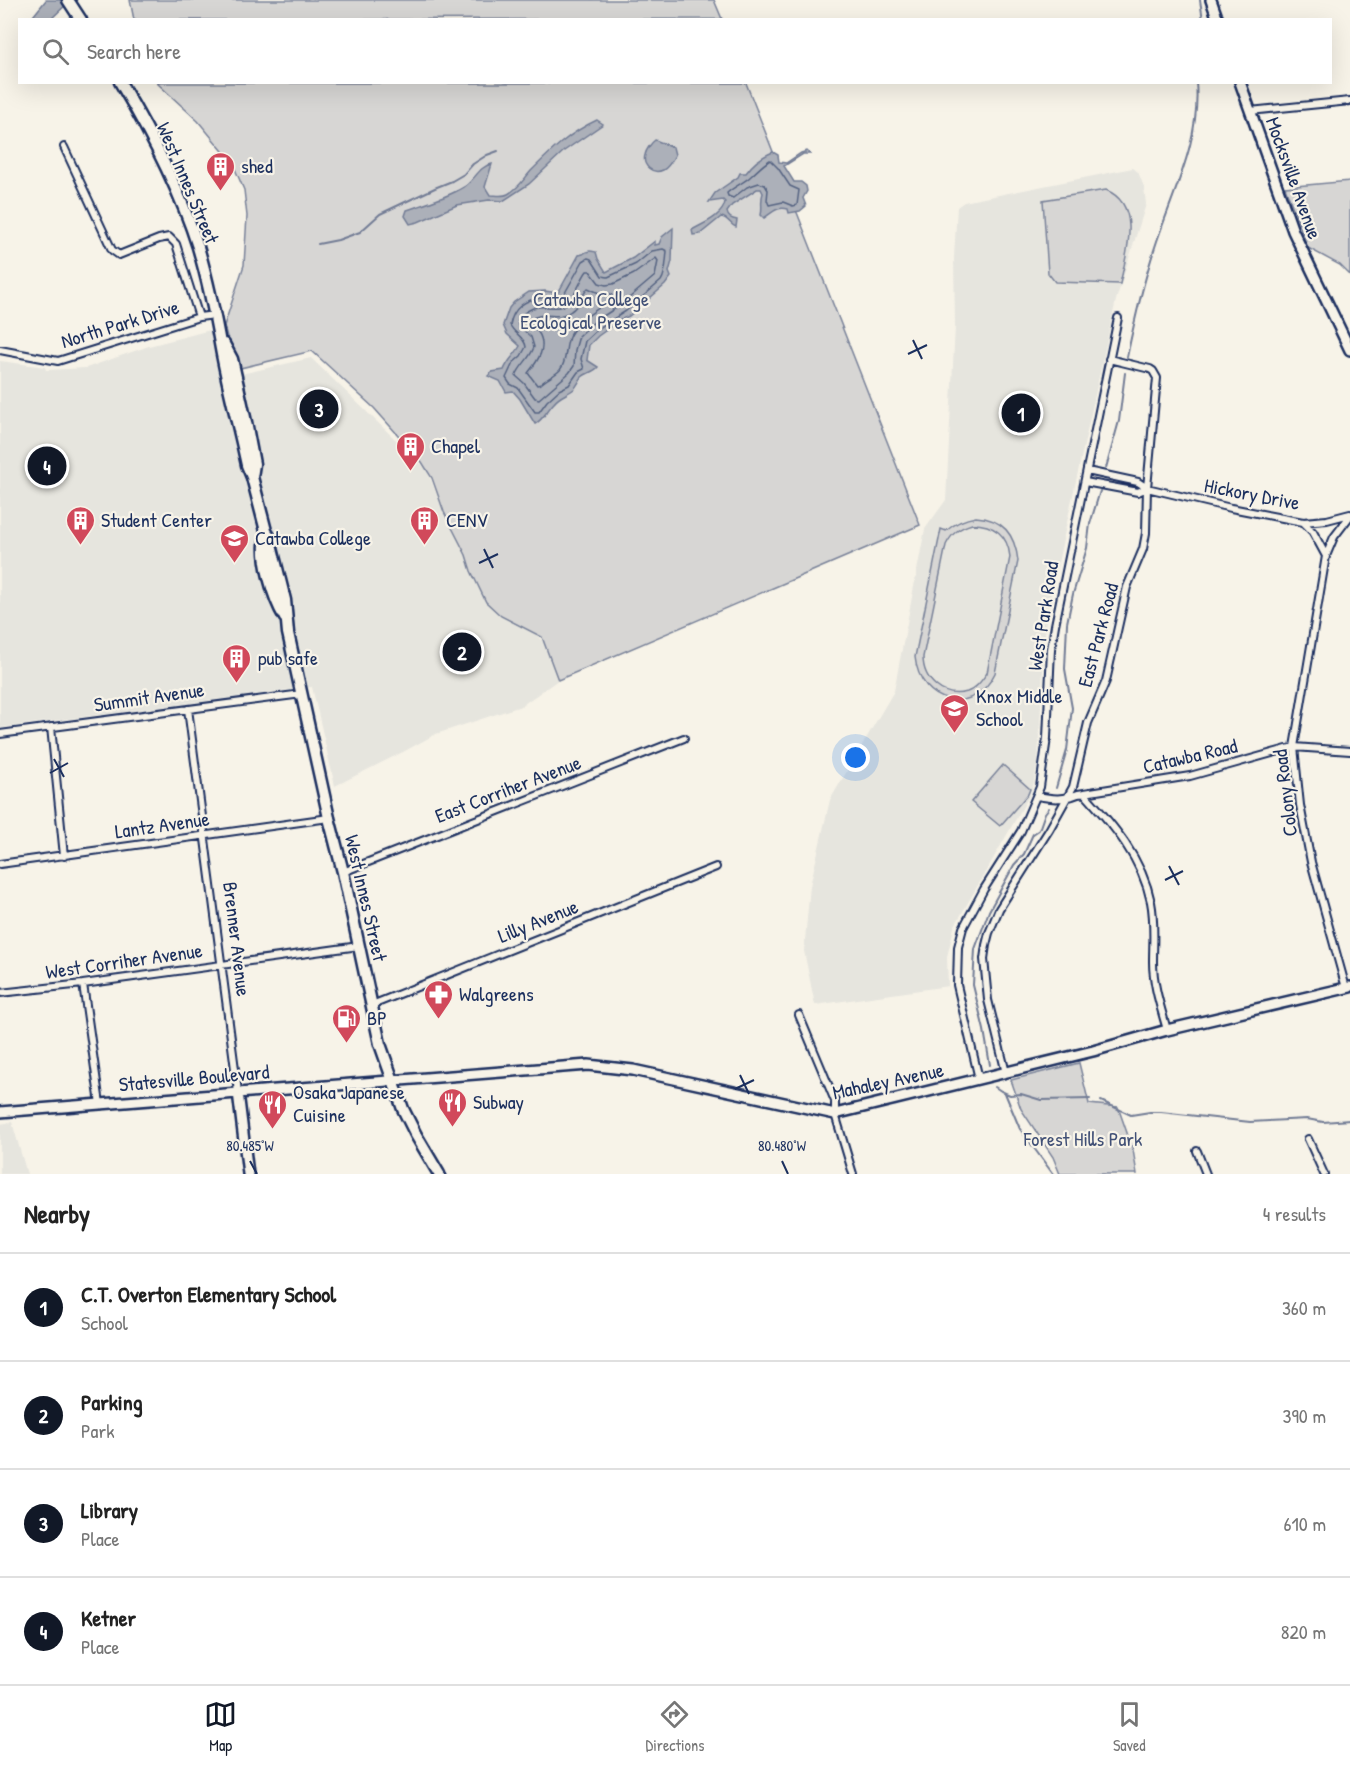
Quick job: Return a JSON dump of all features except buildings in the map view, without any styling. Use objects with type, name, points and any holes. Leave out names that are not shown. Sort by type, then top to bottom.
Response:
[{"type":"main road","points":[[68,0],[80,18]]},
{"type":"main road","name":"West Innes Street","points":[[121,84],[146,129],[183,208],[197,246],[219,336],[232,359],[254,464],[252,477],[266,531],[270,537],[285,600],[286,621],[380,1044],[392,1080],[416,1135],[440,1174]]},
{"type":"street","points":[[1211,0],[1217,18]]},
{"type":"street","name":"Mocksville Avenue","points":[[1241,84],[1296,237],[1350,348]]},
{"type":"street","points":[[1250,111],[1350,101]]},
{"type":"street","points":[[64,147],[112,250],[119,255],[159,238],[169,237],[176,244],[199,317]]},
{"type":"street","name":"North Park Drive","points":[[0,350],[58,361],[215,314]]},
{"type":"street","name":"West Park Road","points":[[979,1079],[957,984],[956,957],[959,937],[984,889],[1021,831],[1037,796],[1047,738],[1054,625],[1118,318]]},
{"type":"street","name":"East Park Road","points":[[1006,1072],[988,1000],[984,959],[986,945],[999,909],[1072,787],[1088,723],[1106,681],[1127,587],[1143,549],[1146,533],[1147,488],[1157,378],[1150,369],[1109,359]]},
{"type":"street","name":"Hickory Drive","points":[[1087,471],[1138,482],[1147,488],[1231,508],[1303,522],[1350,515]]},
{"type":"street","name":"Hickory Drive","points":[[1084,482],[1138,492],[1147,488]]},
{"type":"street","name":"Colony Road","points":[[1348,988],[1311,862],[1300,805],[1294,747],[1326,556],[1334,537],[1350,515]]},
{"type":"street","points":[[1303,522],[1313,532],[1326,556]]},
{"type":"street","name":"Summit Avenue","points":[[0,734],[302,694]]},
{"type":"street","name":"Brenner Avenue","points":[[188,709],[248,1174]]},
{"type":"street","points":[[51,727],[64,856]]},
{"type":"street","name":"East Corriher Avenue","points":[[343,872],[684,738]]},
{"type":"street","name":"Catawba Road","points":[[1037,796],[1057,800],[1084,793],[1190,776],[1294,747],[1350,751]]},
{"type":"street","points":[[1084,793],[1114,825],[1128,846],[1147,886],[1155,934],[1153,962],[1155,981],[1167,1030]]},
{"type":"street","name":"Lantz Avenue","points":[[0,864],[329,818]]},
{"type":"street","name":"Lilly Avenue","points":[[372,1005],[716,867]]},
{"type":"street","name":"West Corriher Avenue","points":[[0,993],[83,984],[359,946]]},
{"type":"street","points":[[83,984],[100,1104]]},
{"type":"street","name":"Mahaley Avenue","points":[[392,1080],[588,1065],[614,1067],[835,1114],[1093,1051],[1167,1030],[1348,988]]},
{"type":"street","points":[[799,1015],[835,1101],[835,1114],[853,1174]]},
{"type":"street","name":"Statesville Boulevard","points":[[0,1112],[392,1080]]},
{"type":"street","points":[[1308,1139],[1324,1174]]},
{"type":"street","points":[[1197,1150],[1206,1174]]},
{"type":"shaded area","points":[[1133,168],[1138,172],[1144,187],[1146,204],[1116,300],[1046,617],[1038,759],[1034,783],[1028,798],[954,927],[947,957],[948,986],[815,1005],[804,951],[810,886],[830,800],[894,691],[925,529],[946,500],[955,326],[954,257],[957,207],[964,202]]},
{"type":"shaded area","name":"Catawba College","points":[[218,328],[220,379],[311,358],[427,470],[444,512],[466,555],[471,571],[501,616],[534,633],[547,645],[558,680],[521,706],[436,734],[335,786],[312,687],[0,728],[0,361],[45,367],[46,370],[86,368],[149,346]]},
{"type":"shaded area","points":[[12,1122],[27,1174],[0,1174],[0,1124]]},
{"type":"green space","points":[[130,0],[714,0],[722,18],[134,18]]},
{"type":"green space","name":"Catawba College Ecological Preserve","points":[[158,84],[746,84],[920,525],[558,680],[542,637],[501,616],[486,602],[444,512],[432,478],[422,462],[374,408],[312,351],[236,369],[224,326],[244,265],[247,216],[244,190],[232,162],[198,121]]},
{"type":"green space","points":[[1350,181],[1350,275],[1340,265],[1308,248],[1285,187]]},
{"type":"green space","points":[[1106,190],[1117,197],[1125,207],[1128,219],[1128,245],[1120,284],[1055,282],[1048,273],[1043,200]]},
{"type":"green space","points":[[971,518],[985,518],[994,521],[1006,530],[1014,543],[1018,561],[995,673],[986,687],[974,696],[962,700],[949,700],[937,695],[927,686],[919,673],[915,657],[941,529],[946,531]],"holes":[[[972,524],[993,529],[1003,537],[1010,557],[987,673],[970,691],[950,693],[936,686],[931,680],[923,657],[946,545],[953,534],[960,529]]]},
{"type":"green space","points":[[1003,765],[1030,789],[1000,826],[971,802]]},
{"type":"green space","name":"Forest Hills Park","points":[[1079,1063],[1089,1104],[1118,1107],[1133,1150],[1137,1174],[1060,1174],[1053,1157],[1021,1109],[1011,1080]]},
{"type":"water","points":[[46,0],[71,0],[52,18],[32,18]]},
{"type":"water","points":[[597,120],[603,124],[564,151],[529,184],[503,201],[489,200],[457,205],[410,224],[405,216],[407,210],[464,187],[480,170],[492,164],[485,187],[490,195],[508,194],[561,142]]},
{"type":"water","points":[[655,140],[673,147],[675,155],[667,167],[659,171],[652,170],[645,163],[646,153]]},
{"type":"water","points":[[807,151],[810,154],[803,154],[784,166],[794,182],[801,182],[806,186],[807,191],[803,198],[806,206],[800,211],[789,213],[788,209],[781,208],[764,218],[761,215],[763,193],[761,189],[757,189],[732,205],[727,212],[729,217],[737,220],[736,227],[721,217],[700,234],[693,235],[692,230],[721,211],[725,202],[723,200],[709,202],[715,193],[738,177],[740,173],[746,173],[758,160],[773,152],[778,155],[779,162],[786,163]]},
{"type":"water","points":[[673,228],[672,261],[669,272],[671,277],[629,316],[598,336],[589,345],[587,360],[598,367],[582,377],[574,389],[556,401],[535,424],[513,391],[506,392],[500,381],[488,376],[492,372],[504,370],[520,346],[507,334],[503,325],[509,308],[529,292],[558,293],[579,255],[588,251],[596,252],[606,272],[633,258],[655,241],[655,245],[659,244],[662,237]]},
{"type":"waterway","points":[[1200,0],[1203,18]]},
{"type":"waterway","points":[[1127,357],[1148,270],[1185,164],[1194,124],[1196,84]]},
{"type":"waterway","points":[[318,244],[360,232],[380,214],[452,181],[464,174],[473,164],[498,151]]},
{"type":"waterway","points":[[1106,468],[1119,421],[1125,373]]},
{"type":"waterway","points":[[1056,788],[1067,750],[1072,708],[1065,669],[1067,623],[1100,491]]},
{"type":"waterway","points":[[990,1065],[973,985],[975,949],[989,911],[1014,865],[1024,854],[1033,834],[1039,830],[1049,808]]},
{"type":"waterway","points":[[995,1087],[1010,1095],[1021,1094],[1041,1100],[1090,1099]]},
{"type":"waterway","points":[[1005,1093],[1020,1129],[1053,1174]]},
{"type":"waterway","points":[[1101,1101],[1131,1115],[1161,1112],[1250,1122],[1307,1119],[1323,1122],[1350,1120]]},
{"type":"place","name":"shed","points":[[220,192]]},
{"type":"place","name":"Library","points":[[319,409]]},
{"type":"place","name":"C.T. Overton Elementary School","points":[[1021,413]]},
{"type":"place","name":"Ketner","points":[[47,466]]},
{"type":"place","name":"Chapel","points":[[410,472]]},
{"type":"place","name":"Student Center","points":[[80,546]]},
{"type":"place","name":"CENV","points":[[425,546]]},
{"type":"place","name":"Catawba College","points":[[234,564]]},
{"type":"place","name":"Parking","points":[[462,652]]},
{"type":"place","name":"pub safe","points":[[237,684]]},
{"type":"place","name":"Knox Middle School","points":[[955,734]]},
{"type":"place","name":"Walgreens","points":[[438,1020]]},
{"type":"place","name":"BP","points":[[346,1044]]},
{"type":"place","name":"Subway","points":[[452,1128]]},
{"type":"place","name":"Osaka Japanese Cuisine","points":[[272,1130]]}]
